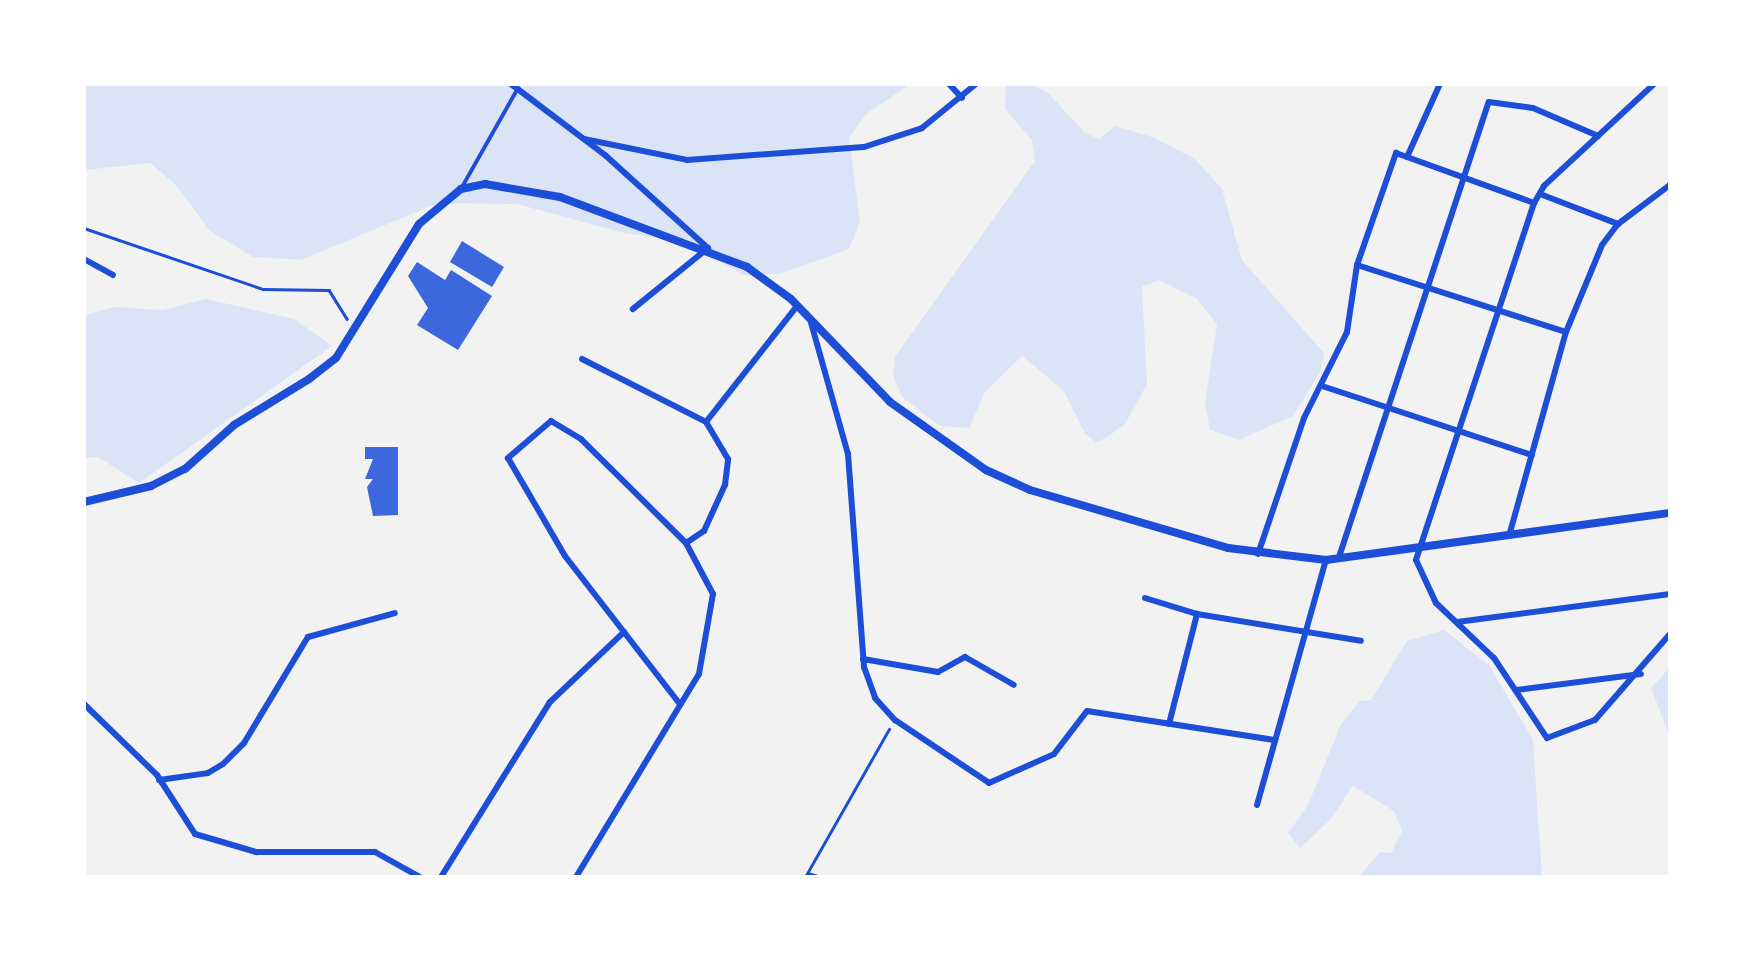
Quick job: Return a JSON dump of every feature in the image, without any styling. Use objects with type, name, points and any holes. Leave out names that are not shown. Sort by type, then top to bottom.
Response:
[{"type":"street","points":[[511,84],[584,139],[708,248]]},
{"type":"street","points":[[949,84],[962,99]]},
{"type":"street","points":[[584,139],[688,160],[864,147],[922,128],[962,99],[976,84]]},
{"type":"street","points":[[1407,157],[1440,84]]},
{"type":"street","points":[[1654,84],[1539,194],[1534,203],[1418,547],[1416,560],[1431,594],[1517,690],[1547,738],[1595,720],[1641,674],[1670,634]]},
{"type":"street","points":[[1339,557],[1489,102],[1533,108],[1598,136]]},
{"type":"street","points":[[1258,554],[1304,418],[1347,332],[1357,265],[1383,180],[1396,153],[1534,203]]},
{"type":"street","points":[[84,502],[151,486],[185,469],[234,425],[336,358],[419,224],[461,189],[511,184],[708,248],[770,281],[890,402],[986,470],[1104,514],[1258,554],[1326,560],[1670,513]]},
{"type":"street","points":[[1509,536],[1566,332],[1602,245],[1618,224],[1670,185]]},
{"type":"street","points":[[1539,194],[1618,224]]},
{"type":"street","points":[[633,309],[708,248]]},
{"type":"street","points":[[84,259],[113,275]]},
{"type":"street","points":[[1357,265],[1497,313],[1566,332]]},
{"type":"street","points":[[706,422],[797,306]]},
{"type":"street","points":[[810,319],[848,454],[863,659],[874,698],[895,720],[989,783],[1054,754],[1087,711],[1274,740]]},
{"type":"street","points":[[583,359],[706,422],[728,459],[725,485],[704,531],[686,543]]},
{"type":"street","points":[[1322,386],[1532,455]]},
{"type":"street","points":[[576,877],[699,674],[712,623],[713,594],[686,543],[561,423],[551,421],[508,458],[565,556],[680,704]]},
{"type":"street","points":[[1257,805],[1326,560]]},
{"type":"street","points":[[1457,622],[1670,594]]},
{"type":"street","points":[[1145,598],[1197,614],[1306,629],[1361,641]]},
{"type":"street","points":[[159,780],[208,773],[223,764],[244,743],[308,637],[395,613]]},
{"type":"street","points":[[1169,724],[1197,614]]},
{"type":"street","points":[[441,877],[550,702],[624,632]]},
{"type":"street","points":[[863,659],[938,671],[965,657],[1014,685]]},
{"type":"street","points":[[1517,690],[1641,674]]},
{"type":"street","points":[[84,704],[159,780],[195,834],[256,852],[375,852],[420,877]]},
{"type":"lane","points":[[461,189],[517,90]]},
{"type":"path","points":[[84,228],[263,289],[329,290],[354,331]]},
{"type":"path","points":[[821,877],[806,875],[895,720]]},
{"type":"shaded area","points":[[84,84],[911,84],[866,114],[849,138],[860,222],[849,249],[780,274],[744,275],[683,241],[624,233],[517,204],[438,203],[301,260],[253,257],[209,230],[176,185],[150,163],[84,170]]},
{"type":"shaded area","points":[[1006,84],[1032,84],[1049,94],[1085,133],[1099,139],[1115,126],[1152,137],[1195,159],[1222,189],[1242,260],[1324,353],[1321,371],[1293,416],[1239,440],[1210,430],[1205,403],[1217,324],[1197,299],[1159,280],[1142,287],[1147,384],[1125,424],[1106,438],[1096,442],[1085,434],[1063,390],[1022,356],[985,392],[969,428],[940,426],[902,397],[893,375],[895,357],[1035,161],[1032,140],[1005,109]]},
{"type":"shaded area","points":[[206,299],[294,319],[332,346],[139,483],[98,457],[84,458],[84,315],[115,307],[163,310]]},
{"type":"shaded area","points":[[1444,630],[1489,665],[1533,740],[1542,877],[1358,877],[1380,852],[1391,853],[1402,831],[1394,811],[1353,786],[1330,820],[1300,848],[1288,833],[1308,805],[1341,724],[1360,701],[1371,700],[1407,641]]},
{"type":"shaded area","points":[[1670,667],[1670,737],[1651,688]]},
{"type":"building","points":[[462,241],[504,267],[492,287],[450,262]]},
{"type":"building","points":[[417,262],[445,280],[451,270],[492,296],[458,350],[417,325],[428,308],[408,276]]},
{"type":"building","points":[[365,447],[398,447],[398,515],[373,516],[367,487],[373,479],[365,479],[373,459],[365,459]]}]
